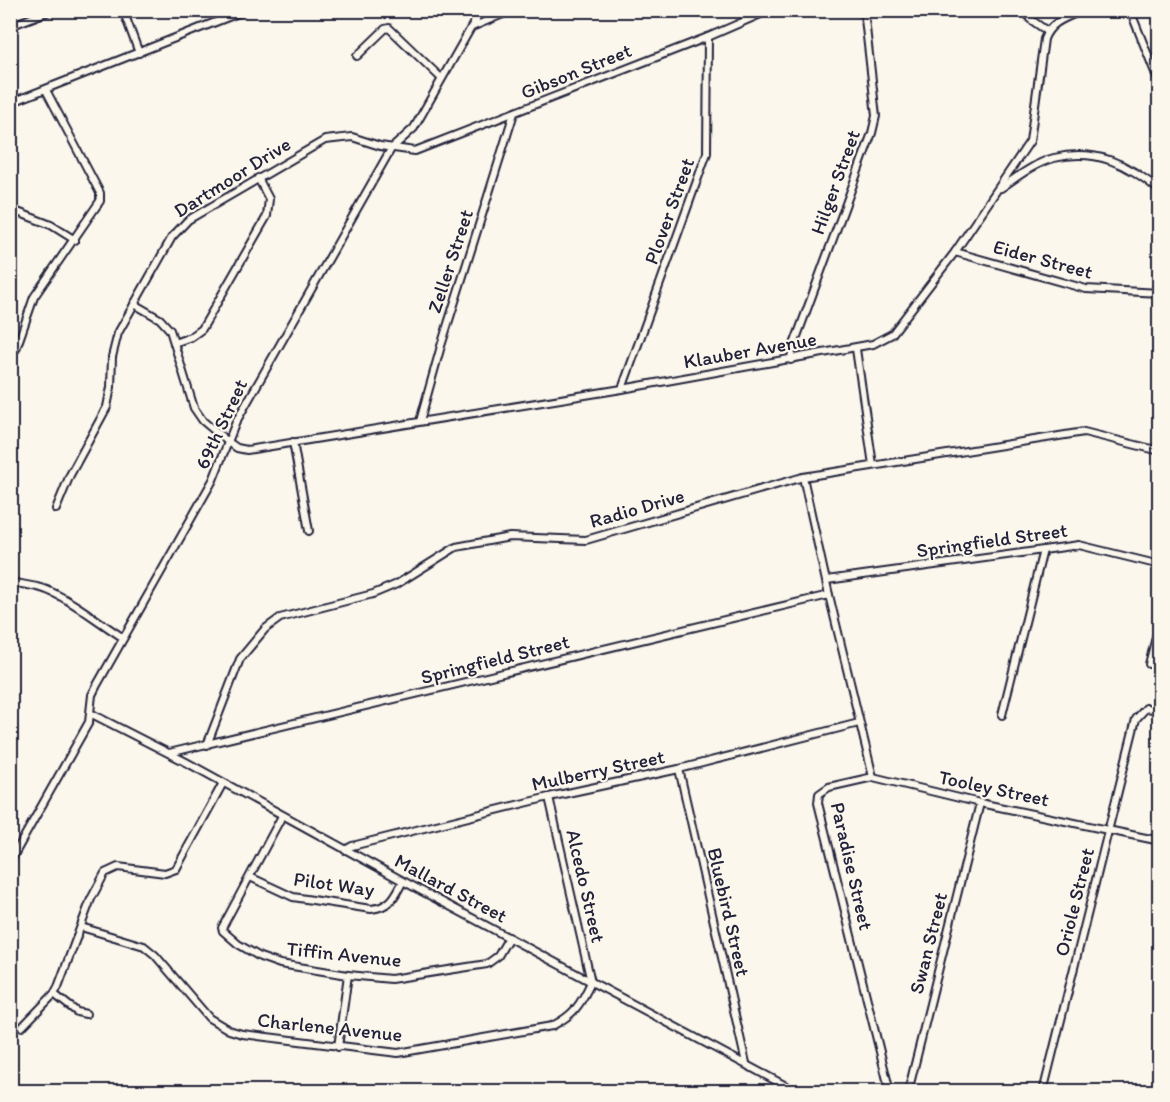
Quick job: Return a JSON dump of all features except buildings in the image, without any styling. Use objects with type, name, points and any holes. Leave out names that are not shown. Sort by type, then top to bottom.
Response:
[{"type":"street","points":[[10,26],[52,10]]},
{"type":"street","points":[[123,10],[139,52]]},
{"type":"street","points":[[10,103],[246,10]]},
{"type":"street","name":"69th Street","points":[[10,862],[89,722],[92,695],[122,637],[213,480],[236,422],[391,149],[414,128],[481,10]]},
{"type":"street","points":[[472,27],[513,10]]},
{"type":"street","name":"Gibson Street","points":[[391,149],[415,152],[708,37],[770,10]]},
{"type":"street","name":"Hilger Street","points":[[791,360],[792,350],[876,116],[864,10]]},
{"type":"street","points":[[1026,10],[1030,19],[1047,31],[1053,23],[1083,10]]},
{"type":"street","points":[[1130,10],[1160,85]]},
{"type":"street","points":[[357,56],[385,28],[389,28],[441,78]]},
{"type":"street","name":"Klauber Avenue","points":[[227,441],[237,448],[247,450],[420,420],[622,389],[856,349],[879,342],[891,334],[955,252],[1030,141],[1047,31]]},
{"type":"street","name":"Plover Street","points":[[622,389],[707,153],[708,37]]},
{"type":"street","points":[[15,349],[34,297],[100,201],[100,193],[46,90]]},
{"type":"street","name":"Zeller Street","points":[[420,420],[514,113]]},
{"type":"street","name":"Dartmoor Drive","points":[[56,509],[70,475],[105,413],[111,394],[111,365],[115,340],[180,227],[192,217],[318,143],[332,138],[358,138],[391,149]]},
{"type":"street","points":[[990,200],[1000,189],[1033,167],[1053,158],[1077,156],[1119,162],[1150,181],[1160,191]]},
{"type":"street","points":[[174,342],[191,337],[202,329],[267,216],[269,199],[258,178]]},
{"type":"street","points":[[10,209],[51,225],[75,240]]},
{"type":"street","name":"Eider Street","points":[[955,252],[1086,289],[1160,293]]},
{"type":"street","points":[[134,304],[164,322],[170,330],[197,413],[227,441]]},
{"type":"street","points":[[856,349],[873,465]]},
{"type":"street","name":"Radio Drive","points":[[207,745],[240,659],[256,637],[279,618],[373,594],[397,584],[456,547],[510,537],[586,540],[803,477],[1084,432],[1160,451]]},
{"type":"street","points":[[293,442],[309,531]]},
{"type":"street","points":[[803,477],[873,777]]},
{"type":"street","name":"Springfield Street","points":[[827,580],[1079,545],[1160,566]]},
{"type":"street","points":[[1002,715],[1043,550]]},
{"type":"street","points":[[15,583],[45,589],[80,607],[122,637]]},
{"type":"street","name":"Springfield Street","points":[[169,753],[829,595]]},
{"type":"street","points":[[1149,664],[1160,622]]},
{"type":"street","name":"Oriole Street","points":[[1043,1092],[1136,719],[1146,708],[1160,710]]},
{"type":"street","name":"Mallard Street","points":[[90,713],[169,753],[797,1092]]},
{"type":"street","name":"Mulberry Street","points":[[345,850],[363,843],[549,797],[679,769],[859,723]]},
{"type":"street","name":"Bluebird Street","points":[[679,769],[746,1063]]},
{"type":"street","name":"Tooley Street","points":[[873,777],[980,803],[1160,841]]},
{"type":"street","name":"Paradise Street","points":[[873,777],[828,787],[819,794],[818,803],[890,1092]]},
{"type":"street","points":[[22,1027],[54,994],[92,899],[105,873],[114,867],[165,873],[176,869],[223,783]]},
{"type":"street","name":"Alcedo Street","points":[[549,797],[591,982]]},
{"type":"street","name":"Swan Street","points":[[908,1092],[980,803]]},
{"type":"street","points":[[250,877],[282,816]]},
{"type":"street","name":"Pilot Way","points":[[250,877],[273,890],[293,897],[371,909],[381,908],[391,903],[403,881]]},
{"type":"street","name":"Tiffin Avenue","points":[[250,877],[222,928],[223,931],[245,949],[280,964],[391,979],[487,964],[498,956],[509,937]]},
{"type":"street","name":"Charlene Avenue","points":[[81,927],[144,946],[155,955],[209,1018],[229,1030],[242,1034],[338,1047],[398,1053],[552,1026],[567,1019],[577,1008],[591,982]]},
{"type":"street","points":[[338,1047],[348,975]]},
{"type":"street","points":[[54,994],[77,1012],[86,1014]]}]
